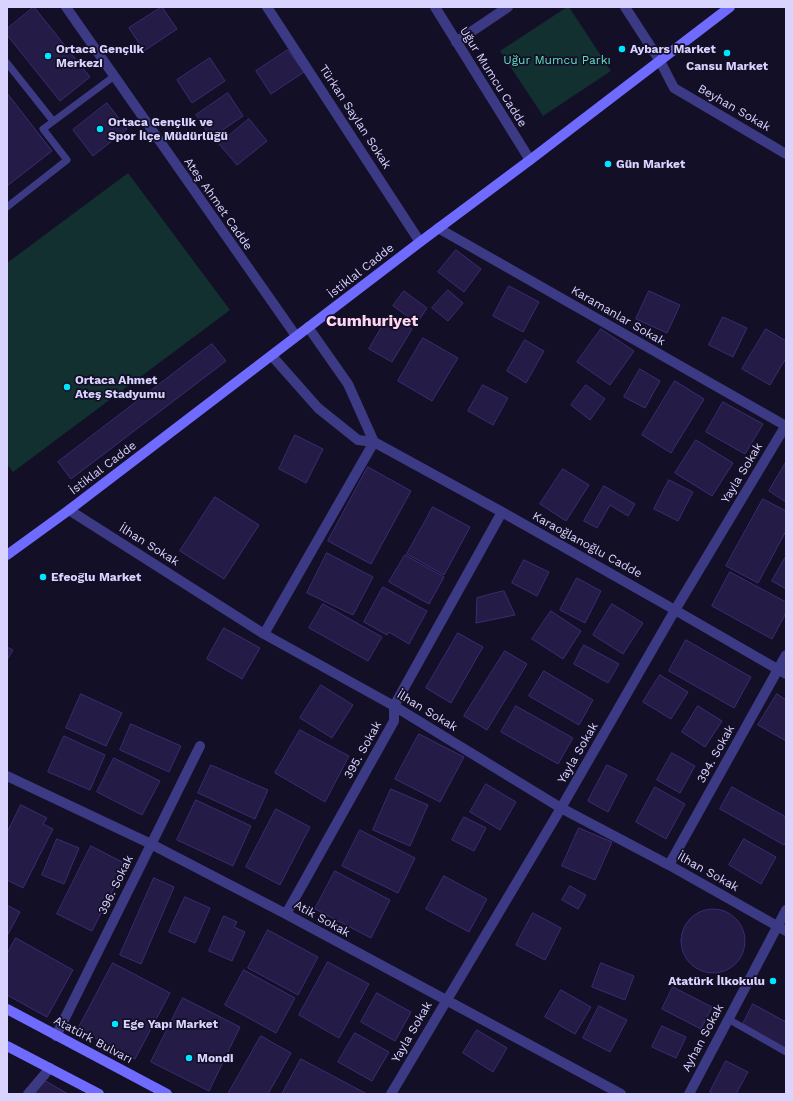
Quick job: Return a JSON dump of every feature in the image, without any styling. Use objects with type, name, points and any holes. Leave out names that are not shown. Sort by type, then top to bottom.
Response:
[{"type":"street","name":"Ateş Ahmet Cadde","points":[[66,7],[113,77],[296,336]]},
{"type":"street","name":"Türkan Saylan Sokak","points":[[268,7],[420,242]]},
{"type":"street","name":"Uğur Mumcu Cadde","points":[[435,7],[530,160]]},
{"type":"street","points":[[456,42],[508,7]]},
{"type":"street","name":"Beyhan Sokak","points":[[625,7],[660,61],[674,88],[786,154]]},
{"type":"street","name":"İstiklal Cadde","points":[[7,555],[69,510],[730,7]]},
{"type":"street","name":"Karamanlar Sokak","points":[[438,228],[786,426]]},
{"type":"street","points":[[264,634],[374,442],[348,384],[308,327]]},
{"type":"street","name":"Karaoğlanoğlu Cadde","points":[[272,356],[318,408],[358,440],[374,442],[502,512],[782,672]]},
{"type":"street","name":"Yayla Sokak","points":[[391,1094],[561,808],[675,610],[786,426]]},
{"type":"street","name":"İlhan Sokak","points":[[69,510],[264,634],[394,706],[561,808],[786,931]]},
{"type":"street","name":"395. Sokak","points":[[286,914],[394,720],[394,706],[502,512]]},
{"type":"street","name":"394. Sokak","points":[[669,866],[782,672],[786,655]]},
{"type":"street","name":"396. Sokak","points":[[56,1036],[200,746]]},
{"type":"street","name":"Atik Sokak","points":[[7,776],[151,844],[286,914],[621,1094]]},
{"type":"street","name":"Ayhan Sokak","points":[[689,1094],[786,910]]},
{"type":"street","name":"Atatürk Bulvarı","points":[[7,1009],[167,1094]]},
{"type":"street","points":[[7,1046],[99,1094]]},
{"type":"street","points":[[28,1094],[50,1068]]},
{"type":"lane","points":[[7,63],[53,121]]},
{"type":"lane","points":[[7,206],[67,160],[43,129],[113,77]]},
{"type":"lane","points":[[728,1019],[786,1052]]},
{"type":"green space","name":"Uğur Mumcu Parkı","points":[[569,7],[611,71],[543,116],[500,51]]},
{"type":"green space","name":"Ortaca Ahmet Ateş Stadyumu","points":[[128,173],[230,310],[13,472],[7,464],[7,263]]},
{"type":"building","name":"Ortaca Gençlik Merkezi","points":[[34,7],[90,77],[60,101],[7,35],[7,29]]},
{"type":"building","points":[[162,7],[177,29],[144,51],[129,28]]},
{"type":"building","points":[[288,50],[304,72],[271,94],[256,71]]},
{"type":"building","points":[[210,58],[225,81],[192,103],[177,80]]},
{"type":"building","points":[[7,93],[52,151],[7,186]]},
{"type":"building","points":[[228,93],[243,116],[211,138],[196,115]]},
{"type":"building","name":"Ortaca Gençlik ve Spor İlçe Müdürlüğü","points":[[107,103],[127,129],[93,156],[73,130]]},
{"type":"building","points":[[249,119],[267,141],[237,165],[219,144]]},
{"type":"building","points":[[456,250],[481,269],[464,292],[438,272]]},
{"type":"building","points":[[509,286],[539,302],[523,332],[493,316]]},
{"type":"building","points":[[448,290],[463,303],[448,321],[432,308]]},
{"type":"building","points":[[404,291],[427,308],[417,323],[393,306]]},
{"type":"building","points":[[649,291],[680,305],[667,333],[636,319]]},
{"type":"building","points":[[389,315],[412,329],[392,362],[369,349]]},
{"type":"building","points":[[723,317],[747,328],[733,357],[709,345]]},
{"type":"building","points":[[601,329],[634,351],[610,385],[577,362]]},
{"type":"building","points":[[766,329],[786,341],[786,358],[770,385],[742,369]]},
{"type":"building","points":[[423,338],[458,358],[432,401],[398,381]]},
{"type":"building","points":[[525,340],[544,351],[526,383],[507,371]]},
{"type":"building","points":[[212,344],[226,361],[71,479],[58,462]]},
{"type":"building","points":[[640,369],[660,381],[645,408],[624,397]]},
{"type":"building","points":[[675,381],[704,399],[671,453],[642,435]]},
{"type":"building","points":[[483,385],[508,398],[493,425],[468,411]]},
{"type":"building","points":[[586,385],[605,399],[590,420],[571,405]]},
{"type":"building","points":[[723,402],[763,424],[745,454],[706,432]]},
{"type":"building","points":[[295,435],[323,449],[306,483],[279,469]]},
{"type":"building","points":[[696,440],[733,463],[712,496],[675,473]]},
{"type":"building","points":[[786,462],[786,502],[769,491]]},
{"type":"building","points":[[368,467],[411,491],[371,564],[328,541]]},
{"type":"building","points":[[563,469],[589,485],[566,521],[540,504]]},
{"type":"building","points":[[669,480],[693,492],[678,521],[654,509]]},
{"type":"building","points":[[604,486],[635,504],[628,516],[610,505],[597,528],[584,521]]},
{"type":"building","points":[[215,497],[259,525],[224,579],[180,551]]},
{"type":"building","points":[[763,499],[786,511],[786,531],[758,583],[726,566]]},
{"type":"building","points":[[433,507],[470,527],[444,575],[407,554]]},
{"type":"building","points":[[327,553],[373,577],[353,615],[307,593]]},
{"type":"building","points":[[405,555],[444,577],[429,604],[389,582]]},
{"type":"building","points":[[786,556],[786,589],[772,581]]},
{"type":"building","points":[[524,560],[549,572],[537,596],[512,583]]},
{"type":"building","points":[[730,572],[786,602],[786,613],[772,639],[712,606]]},
{"type":"building","points":[[577,578],[601,591],[585,623],[560,610]]},
{"type":"building","points":[[383,587],[427,611],[409,644],[389,632],[387,635],[364,622]]},
{"type":"building","points":[[504,591],[515,615],[476,623],[477,598]]},
{"type":"building","points":[[323,604],[382,637],[368,661],[309,628]]},
{"type":"building","points":[[612,604],[643,623],[623,654],[593,635]]},
{"type":"building","points":[[551,611],[581,631],[563,659],[532,639]]},
{"type":"building","points":[[224,628],[260,648],[242,679],[207,659]]},
{"type":"building","points":[[458,633],[483,647],[451,703],[426,688]]},
{"type":"building","points":[[686,640],[751,677],[734,708],[669,671]]},
{"type":"building","points":[[584,645],[619,664],[608,683],[574,664]]},
{"type":"building","points":[[7,647],[13,650],[7,660]]},
{"type":"building","points":[[505,651],[527,664],[487,730],[464,716]]},
{"type":"building","points":[[544,671],[593,700],[579,725],[529,696]]},
{"type":"building","points":[[660,675],[688,692],[671,719],[643,702]]},
{"type":"building","points":[[321,685],[353,705],[332,738],[300,718]]},
{"type":"building","points":[[81,694],[122,713],[106,746],[66,728]]},
{"type":"building","points":[[777,694],[786,700],[786,741],[758,725]]},
{"type":"building","points":[[516,706],[573,738],[558,764],[501,732]]},
{"type":"building","points":[[698,706],[722,721],[705,747],[682,732]]},
{"type":"building","points":[[131,724],[181,746],[169,772],[120,750]]},
{"type":"building","points":[[300,730],[349,756],[325,802],[275,773]]},
{"type":"building","points":[[419,734],[464,757],[440,802],[395,779]]},
{"type":"building","points":[[64,736],[105,755],[90,790],[48,772]]},
{"type":"building","points":[[672,753],[695,766],[680,793],[657,780]]},
{"type":"building","points":[[114,758],[160,781],[142,815],[97,792]]},
{"type":"building","points":[[211,765],[268,790],[255,819],[198,793]]},
{"type":"building","points":[[607,765],[627,775],[608,812],[588,801]]},
{"type":"building","points":[[486,784],[516,802],[500,830],[470,812]]},
{"type":"building","points":[[655,787],[685,804],[666,839],[636,822]]},
{"type":"building","points":[[732,787],[786,817],[786,841],[784,845],[720,809]]},
{"type":"building","points":[[391,789],[428,805],[410,846],[373,830]]},
{"type":"building","points":[[196,800],[251,826],[233,866],[177,840]]},
{"type":"building","points":[[21,805],[47,818],[43,824],[53,829],[23,888],[7,880],[7,833]]},
{"type":"building","points":[[276,809],[310,827],[280,885],[246,867]]},
{"type":"building","points":[[464,817],[486,828],[474,851],[452,840]]},
{"type":"building","points":[[579,828],[612,842],[595,880],[562,866]]},
{"type":"building","points":[[360,830],[415,858],[398,893],[342,866]]},
{"type":"building","points":[[57,839],[79,848],[64,884],[42,875]]},
{"type":"building","points":[[744,839],[776,857],[761,884],[729,865]]},
{"type":"building","points":[[91,846],[126,864],[92,931],[57,914]]},
{"type":"building","points":[[335,871],[390,900],[371,938],[315,909]]},
{"type":"building","points":[[444,876],[487,899],[469,932],[426,909]]},
{"type":"building","points":[[154,878],[174,887],[141,964],[120,955]]},
{"type":"building","points":[[570,886],[586,895],[578,909],[562,900]]},
{"type":"building","points":[[185,897],[210,908],[195,943],[169,932]]},
{"type":"building","points":[[7,905],[20,912],[7,936]]},
{"type":"building","points":[[707,909],[719,909],[736,918],[743,929],[745,941],[743,953],[736,964],[719,973],[707,973],[695,968],[686,959],[681,947],[681,935],[686,923],[695,914]]},
{"type":"building","points":[[533,913],[561,928],[545,960],[516,945]]},
{"type":"building","points":[[224,916],[237,922],[234,927],[245,932],[232,961],[209,951]]},
{"type":"building","points":[[268,930],[318,957],[298,995],[248,968]]},
{"type":"building","points":[[16,938],[73,970],[47,1017],[7,995],[7,954]]},
{"type":"building","points":[[328,962],[369,984],[339,1038],[299,1015]]},
{"type":"building","points":[[113,963],[170,993],[135,1059],[78,1029]]},
{"type":"building","points":[[601,963],[634,976],[625,1000],[592,987]]},
{"type":"building","points":[[244,970],[295,998],[276,1033],[225,1005]]},
{"type":"building","points":[[673,987],[712,1007],[701,1029],[662,1009]]},
{"type":"building","points":[[561,990],[591,1007],[575,1034],[545,1017]]},
{"type":"building","points":[[377,993],[411,1012],[395,1041],[361,1022]]},
{"type":"building","points":[[183,998],[240,1027],[209,1091],[151,1062]]},
{"type":"building","points":[[753,1004],[786,1022],[786,1048],[743,1024]]},
{"type":"building","points":[[599,1006],[627,1020],[610,1052],[583,1038]]},
{"type":"building","points":[[662,1026],[686,1037],[676,1058],[652,1047]]},
{"type":"building","points":[[477,1030],[507,1048],[493,1072],[463,1053]]},
{"type":"building","points":[[355,1033],[389,1052],[372,1081],[338,1062]]},
{"type":"building","points":[[261,1036],[291,1053],[268,1094],[228,1094]]},
{"type":"building","points":[[301,1059],[367,1094],[282,1094]]},
{"type":"building","points":[[726,1061],[748,1072],[736,1094],[715,1094],[710,1092]]},
{"type":"building","points":[[44,1080],[68,1094],[35,1094]]},
{"type":"place","name":"Aybars Market","points":[[622,49]]},
{"type":"place","name":"Cansu Market","points":[[727,53]]},
{"type":"place","name":"Ortaca Gençlik Merkezi","points":[[48,56]]},
{"type":"place","name":"Ortaca Gençlik ve Spor İlçe Müdürlüğü","points":[[100,129]]},
{"type":"place","name":"Gün Market","points":[[608,164]]},
{"type":"place","name":"Ortaca Ahmet Ateş Stadyumu","points":[[67,387]]},
{"type":"place","name":"Efeoğlu Market","points":[[43,577]]},
{"type":"place","name":"Atatürk İlkokulu","points":[[773,981]]},
{"type":"place","name":"Ege Yapı Market","points":[[115,1024]]},
{"type":"place","name":"Mondi","points":[[189,1058]]},
{"type":"district","name":"Cumhuriyet","points":[[372,321]]}]
